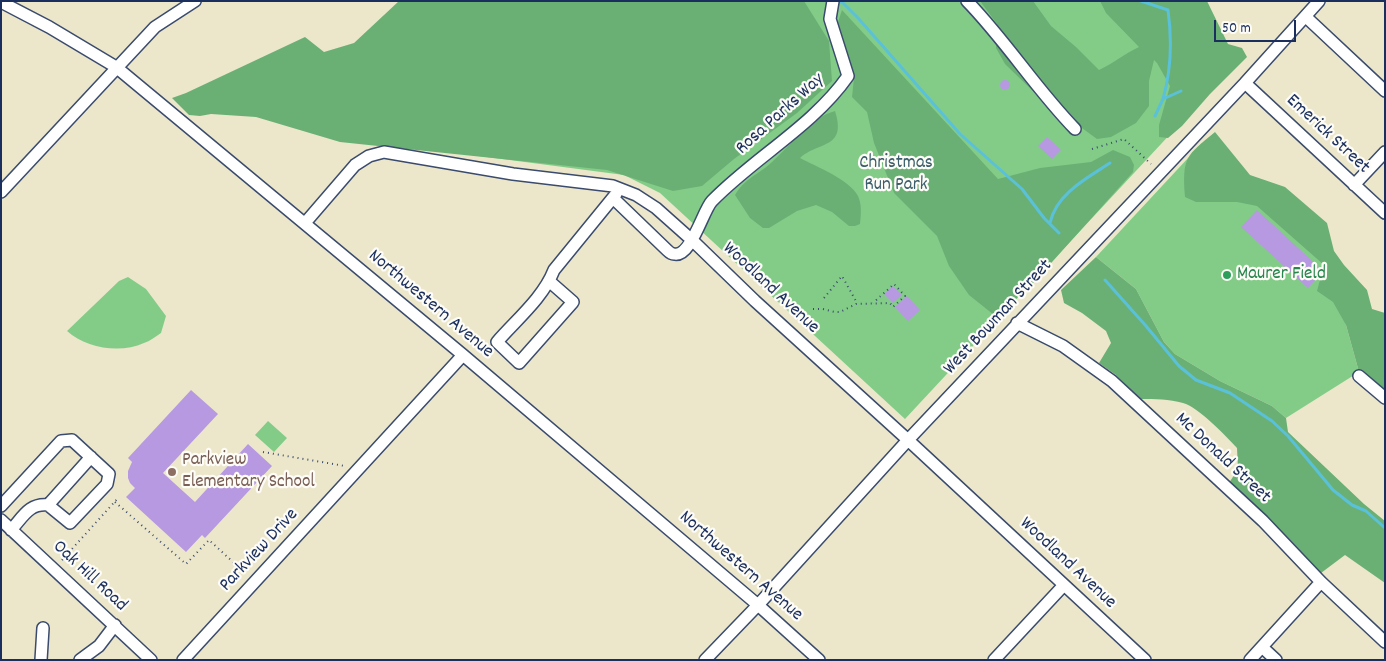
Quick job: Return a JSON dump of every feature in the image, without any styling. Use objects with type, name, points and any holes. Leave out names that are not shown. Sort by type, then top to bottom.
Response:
[{"type":"street","points":[[1,192],[154,26],[195,1]]},
{"type":"street","name":"Rosa Parks Way","points":[[693,241],[710,202],[748,168],[798,128],[836,93],[848,76],[830,19],[833,1]]},
{"type":"street","points":[[967,1],[983,18],[1051,105],[1075,129]]},
{"type":"street","name":"West Bowman Street","points":[[706,660],[908,440],[1245,83],[1319,1]]},
{"type":"street","name":"Northwestern Avenue","points":[[1,2],[116,67],[463,355],[758,605],[819,660]]},
{"type":"street","points":[[1306,17],[1385,92]]},
{"type":"street","name":"Emerick Street","points":[[1245,83],[1385,213]]},
{"type":"street","name":"Woodland Avenue","points":[[305,223],[356,165],[369,156],[384,152],[513,174],[613,186],[636,195],[656,208],[693,241],[755,301],[1145,660]]},
{"type":"street","points":[[1354,185],[1385,152]]},
{"type":"street","points":[[549,281],[573,302],[519,363],[497,342],[549,281],[554,270],[620,189]]},
{"type":"street","points":[[613,198],[667,250],[674,254],[679,254],[693,241]]},
{"type":"street","name":"Mc Donald Street","points":[[1017,323],[1063,346],[1112,381],[1263,521],[1321,582],[1385,642]]},
{"type":"street","name":"Parkview Drive","points":[[184,660],[463,355]]},
{"type":"street","points":[[1359,376],[1385,398]]},
{"type":"street","points":[[1,506],[62,441],[72,440],[109,474],[107,484],[70,523],[48,505],[39,504],[31,508],[11,530]]},
{"type":"street","points":[[48,505],[91,457]]},
{"type":"street","name":"Oak Hill Road","points":[[1,520],[151,660]]},
{"type":"street","points":[[1250,660],[1321,582]]},
{"type":"street","points":[[994,660],[1064,585]]},
{"type":"street","points":[[80,660],[99,646],[115,625]]},
{"type":"street","points":[[41,660],[43,628]]},
{"type":"street","points":[[1262,647],[1276,660]]},
{"type":"path","points":[[1092,149],[1124,139],[1151,164]]},
{"type":"path","points":[[824,298],[842,276],[857,304]]},
{"type":"path","points":[[813,309],[835,312],[857,304],[873,303],[890,303],[893,307],[904,296],[894,284],[873,303]]},
{"type":"path","points":[[846,309],[850,313]]},
{"type":"path","points":[[263,452],[345,466]]},
{"type":"path","points":[[54,569],[119,497]]},
{"type":"path","points":[[115,502],[186,564],[209,540],[246,574]]},
{"type":"green space","points":[[399,1],[804,1],[829,41],[832,81],[797,113],[734,159],[702,186],[673,191],[607,170],[340,142],[256,117],[211,114],[189,115],[172,98],[305,37],[324,52],[354,43]]},
{"type":"green space","name":"Christmas Run Park","points":[[449,1],[1188,1],[1229,71],[905,419],[660,193],[624,175],[479,156]]},
{"type":"green space","points":[[980,1],[1033,1],[1051,26],[1099,70],[1139,47],[1106,13],[1100,1],[1207,1],[1228,44],[1242,48],[1247,57],[1210,94],[1182,126],[1168,138],[1159,137],[1159,125],[1170,86],[1154,60],[1149,81],[1149,106],[1136,123],[1111,137],[1097,139],[1038,96],[1005,64],[996,48],[997,24]]},
{"type":"green space","points":[[842,10],[998,179],[1040,168],[1091,162],[1113,150],[1130,157],[1134,165],[1133,172],[1026,291],[994,315],[969,295],[949,266],[937,236],[894,193],[874,143],[867,112],[852,97],[854,78],[837,25]]},
{"type":"green space","points":[[835,111],[838,123],[834,138],[800,158],[832,174],[854,190],[860,202],[860,224],[849,226],[832,212],[816,205],[797,211],[769,228],[763,228],[750,218],[735,195],[743,184],[772,162],[809,126],[826,114]]},
{"type":"green space","points":[[1215,132],[1250,175],[1285,187],[1327,223],[1334,251],[1367,290],[1372,309],[1385,313],[1385,395],[1359,372],[1346,325],[1333,302],[1317,291],[1324,265],[1257,206],[1237,202],[1196,202],[1185,197],[1184,173],[1188,158]]},
{"type":"green space","name":"Maurer Field","points":[[1202,143],[1333,261],[1346,325],[1359,372],[1286,418],[1272,406],[1220,381],[1175,354],[1164,342],[1136,289],[1096,257]]},
{"type":"green space","points":[[1096,257],[1136,289],[1164,342],[1175,354],[1220,381],[1272,406],[1286,418],[1288,432],[1364,504],[1385,521],[1385,583],[1345,555],[1321,573],[1229,483],[1238,469],[1237,448],[1219,430],[1196,410],[1183,403],[1141,399],[1116,375],[1099,363],[1111,343],[1106,331],[1082,313],[1064,303],[1061,290]]},
{"type":"green space","points":[[128,277],[146,289],[166,316],[161,333],[135,346],[114,349],[84,342],[67,331],[119,281]]},
{"type":"green space","points":[[268,421],[287,438],[274,452],[255,435]]},
{"type":"building","points":[[1005,80],[1010,85],[1005,90],[1000,85]]},
{"type":"building","points":[[1047,137],[1061,150],[1052,159],[1038,146]]},
{"type":"building","points":[[1257,210],[1323,271],[1308,288],[1241,227]]},
{"type":"building","points":[[893,286],[902,295],[893,303],[884,294]]},
{"type":"building","points":[[907,296],[920,310],[908,321],[895,307]]},
{"type":"building","points":[[191,390],[218,414],[163,473],[195,502],[248,444],[272,466],[205,538],[202,535],[186,552],[126,497],[135,488],[128,478],[128,471],[132,462],[128,458]]},
{"type":"waterway","points":[[838,1],[843,3],[858,18],[960,134],[1022,189],[1044,218],[1059,233]]},
{"type":"waterway","points":[[1141,1],[1168,10],[1170,55],[1163,99]]},
{"type":"waterway","points":[[1155,116],[1163,99],[1181,91]]},
{"type":"waterway","points":[[1050,223],[1053,213],[1066,195],[1082,181],[1110,163]]},
{"type":"waterway","points":[[1105,280],[1179,366],[1196,380],[1230,393],[1272,421],[1288,436],[1333,490],[1352,505],[1366,511],[1385,528]]},
{"type":"place","name":"Maurer Field","points":[[1227,275]]},
{"type":"place","name":"Parkview Elementary School","points":[[172,472]]}]
